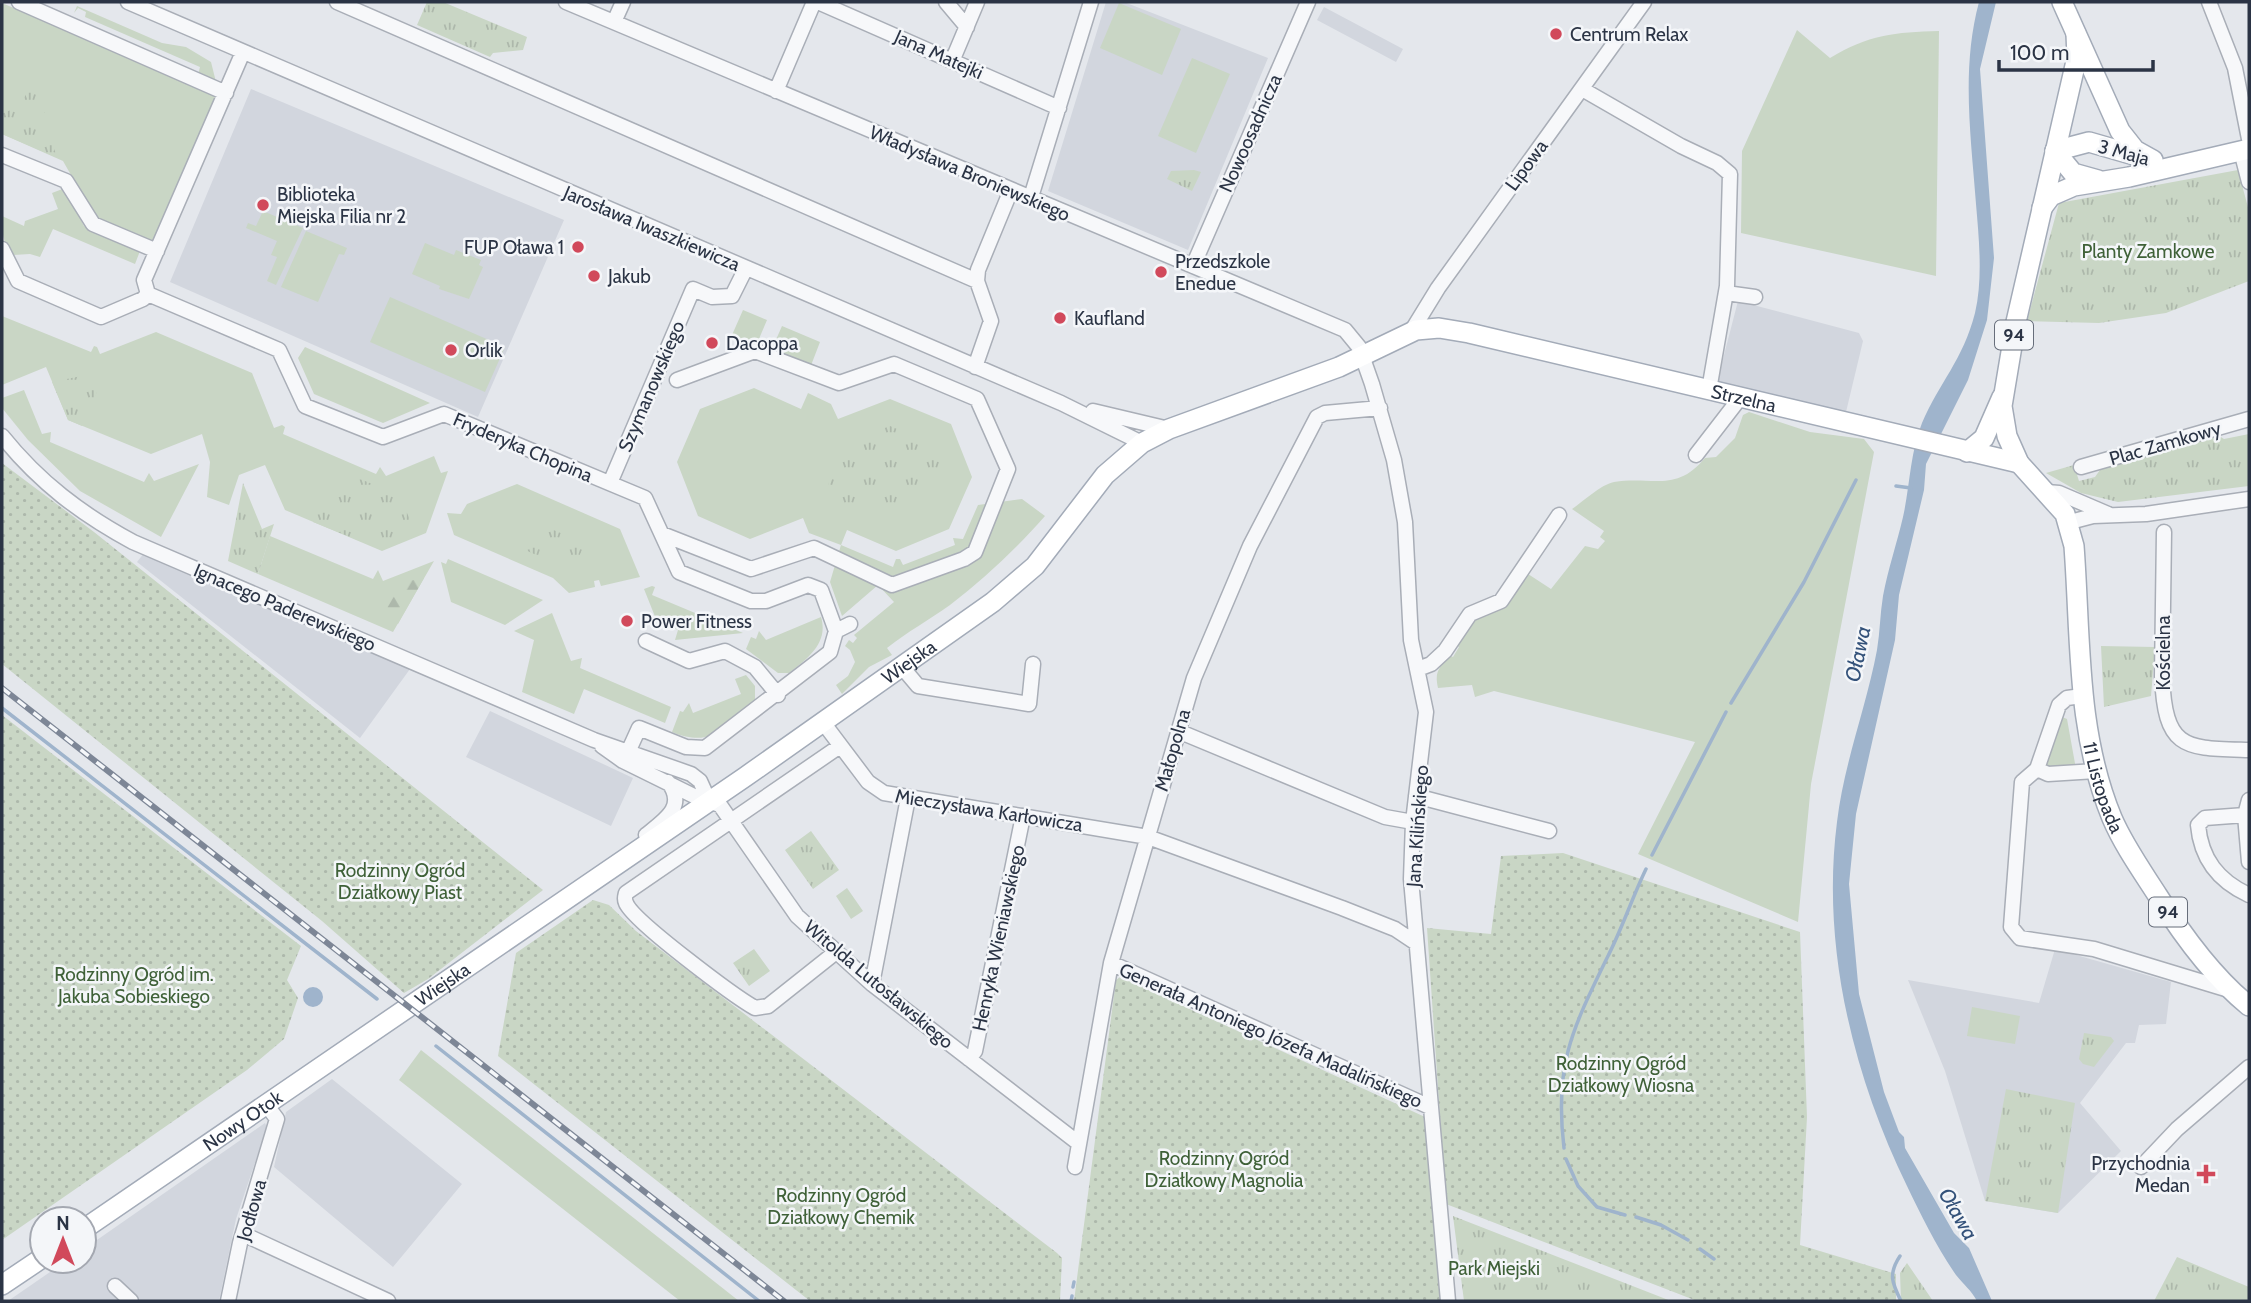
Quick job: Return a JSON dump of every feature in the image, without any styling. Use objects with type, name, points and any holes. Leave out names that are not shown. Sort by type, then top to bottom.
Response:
[{"type":"main road","name":"94","points":[[2062,2],[2076,34],[2077,57],[2054,151],[2002,396],[2006,431],[2019,463],[2047,492],[2070,522]]},
{"type":"main road","points":[[2076,34],[2120,131],[2135,150],[2153,160]]},
{"type":"main road","name":"3 Maja","points":[[2109,180],[2073,173],[2054,151],[2068,145],[2089,142],[2176,165]]},
{"type":"main road","name":"3 Maja","points":[[2041,211],[2048,200],[2058,192],[2247,146]]},
{"type":"main road","name":"Strzelna","points":[[1412,332],[1427,328],[1469,333],[2019,463]]},
{"type":"main road","name":"Wiejska","points":[[402,1010],[733,785],[1000,597],[1035,566],[1117,461],[1143,442],[1169,429],[1363,356],[1412,332]]},
{"type":"main road","points":[[1965,451],[1984,438],[2002,396]]},
{"type":"main road","name":"11 Listopada","points":[[2070,522],[2074,546],[2082,695],[2096,771],[2121,837],[2180,931],[2230,991],[2249,1006]]},
{"type":"main road","name":"Nowy Otok","points":[[98,1219],[271,1111],[402,1010]]},
{"type":"main road","points":[[2,1285],[28,1267]]},
{"type":"street","points":[[19,2],[226,93]]},
{"type":"street","name":"Jarosława Iwaszkiewicza","points":[[128,2],[1061,403],[1143,442]]},
{"type":"street","points":[[337,2],[976,281]]},
{"type":"street","name":"Władysława Broniewskiego","points":[[566,2],[1345,330],[1356,341],[1363,356]]},
{"type":"street","points":[[614,22],[623,2]]},
{"type":"street","points":[[776,91],[816,2]]},
{"type":"street","name":"Jana Matejki","points":[[816,2],[1059,108]]},
{"type":"street","points":[[946,2],[967,27]]},
{"type":"street","points":[[953,60],[977,2]]},
{"type":"street","points":[[1031,197],[1091,2]]},
{"type":"street","name":"Nowoosadnicza","points":[[1193,266],[1308,2]]},
{"type":"street","name":"Lipowa","points":[[1412,332],[1438,288],[1644,2]]},
{"type":"street","points":[[2210,2],[2235,68],[2247,116],[2249,182]]},
{"type":"street","points":[[2,250],[18,281],[100,317],[143,299],[148,294],[144,280],[243,52]]},
{"type":"street","points":[[1582,89],[1681,146],[1717,163],[1730,174],[1726,290],[1709,390]]},
{"type":"street","points":[[2,155],[66,181],[93,224],[157,251]]},
{"type":"street","points":[[975,367],[991,321],[976,281],[981,260],[1012,190]]},
{"type":"street","name":"Szymanowskiego","points":[[610,483],[693,289],[712,297],[732,296],[746,268]]},
{"type":"street","points":[[1726,290],[1755,297]]},
{"type":"street","name":"Fryderyka Chopina","points":[[148,294],[279,350],[305,406],[383,437],[444,414],[645,498],[679,572],[751,601],[766,601],[808,585],[821,590],[836,631]]},
{"type":"street","points":[[662,534],[751,569],[814,548],[892,585],[964,559],[975,552],[1008,469],[977,399],[894,364],[839,383],[755,351],[677,380]]},
{"type":"street","name":"Jana Kilińskiego","points":[[1363,356],[1380,408],[1401,491],[1411,640],[1426,712],[1413,822],[1411,879],[1448,1301]]},
{"type":"street","points":[[1696,455],[1740,398]]},
{"type":"street","name":"Jarosława Iwaszkiewicza","points":[[1061,403],[1169,429]]},
{"type":"street","name":"Małopolna","points":[[1075,1167],[1077,1142],[1111,963],[1194,678],[1250,546],[1317,417],[1325,413],[1380,408]]},
{"type":"street","name":"Plac Zamkowy","points":[[2081,467],[2249,419]]},
{"type":"street","points":[[1131,422],[1142,432],[1143,442]]},
{"type":"street","points":[[1112,429],[1118,441],[1117,461]]},
{"type":"street","name":"Ignacego Paderewskiego","points":[[2,436],[35,474],[71,506],[133,542],[594,740]]},
{"type":"street","points":[[2047,492],[2059,493],[2112,516]]},
{"type":"street","points":[[2070,522],[2092,516],[2112,516],[2249,499]]},
{"type":"street","points":[[1418,669],[1431,664],[1445,651],[1471,614],[1501,601],[1559,515]]},
{"type":"street","name":"Kościelna","points":[[2164,532],[2162,676],[2163,698],[2168,715],[2177,737],[2184,744],[2219,750],[2249,750]]},
{"type":"street","points":[[629,750],[639,727],[686,747],[705,748],[778,695],[830,652],[836,631],[850,624]]},
{"type":"street","points":[[646,642],[689,661],[725,651],[755,667],[778,695]]},
{"type":"street","points":[[902,667],[918,686],[1029,704],[1033,664]]},
{"type":"street","points":[[2082,695],[2067,698],[2059,705],[2038,769],[2022,782],[2011,923],[2014,931],[2020,938],[2094,949],[2230,991]]},
{"type":"street","name":"Mieczysława Karłowicza","points":[[822,721],[872,786],[884,793],[1148,837],[1395,929]]},
{"type":"street","points":[[1178,731],[1385,817],[1413,822]]},
{"type":"street","points":[[594,740],[629,750],[700,780],[716,785],[733,785]]},
{"type":"street","points":[[594,740],[623,761],[709,801]]},
{"type":"street","points":[[836,952],[768,1006],[755,1008],[653,930],[626,905],[626,893],[841,746]]},
{"type":"street","points":[[2038,769],[2048,774],[2096,771]]},
{"type":"street","points":[[700,780],[709,801]]},
{"type":"street","points":[[612,866],[670,816],[676,805],[676,795],[667,782]]},
{"type":"street","points":[[1416,796],[1549,831]]},
{"type":"street","points":[[872,984],[908,798]]},
{"type":"street","points":[[2249,800],[2245,815],[2249,862]]},
{"type":"street","name":"Witolda Lutosławskiego","points":[[709,801],[720,805],[733,821],[797,916],[872,984],[1077,1142]]},
{"type":"street","points":[[2245,815],[2205,818],[2198,825],[2200,845],[2218,876],[2249,895]]},
{"type":"street","name":"Henryka Wieniawskiego","points":[[969,1059],[975,1051],[1023,816]]},
{"type":"street","points":[[1395,929],[1415,928]]},
{"type":"street","points":[[1395,929],[1416,943]]},
{"type":"street","name":"Generała Antoniego Józefa Madalińskiego","points":[[1111,963],[1430,1107]]},
{"type":"street","points":[[2141,1167],[2177,1129],[2249,1067]]},
{"type":"street","name":"Jodłowa","points":[[228,1301],[271,1111]]},
{"type":"street","points":[[243,1234],[388,1301]]},
{"type":"street","points":[[115,1286],[131,1301]]},
{"type":"shaded area","points":[[1106,2],[1124,2],[1268,58],[1188,250],[1048,191]]},
{"type":"shaded area","points":[[1324,7],[1403,49],[1396,62],[1317,20]]},
{"type":"shaded area","points":[[251,89],[564,220],[478,417],[170,282]]},
{"type":"shaded area","points":[[1738,301],[1859,333],[1863,341],[1846,412],[1717,382]]},
{"type":"shaded area","points":[[144,553],[410,669],[360,738],[137,562]]},
{"type":"shaded area","points":[[490,711],[633,778],[611,826],[466,757]]},
{"type":"shaded area","points":[[2055,949],[2171,982],[2166,1024],[2139,1025],[2135,1043],[2126,1043],[2080,1103],[2121,1151],[2058,1213],[1985,1201],[1945,1071],[1908,980],[2039,1003]]},
{"type":"shaded area","points":[[332,1079],[462,1184],[393,1267],[274,1167],[286,1112]]},
{"type":"shaded area","points":[[265,1123],[267,1127],[236,1219],[219,1301],[8,1301],[46,1275],[98,1275],[98,1239]]},
{"type":"green space","points":[[427,2],[443,2],[527,37],[523,50],[493,53],[490,57],[417,25]]},
{"type":"green space","points":[[2,3],[216,95],[153,242],[96,219],[63,161],[2,134]]},
{"type":"green space","points":[[1119,3],[1181,29],[1162,75],[1100,48]]},
{"type":"green space","points":[[77,6],[162,43],[186,47],[211,62],[216,82],[198,75],[200,67],[85,17],[86,12],[78,8],[74,13]]},
{"type":"green space","points":[[1797,30],[1830,58],[1857,44],[1882,36],[1939,31],[1936,276],[1741,233],[1742,151]]},
{"type":"green space","points":[[1192,58],[1230,74],[1196,153],[1158,136]]},
{"type":"green space","points":[[33,79],[53,87],[46,108],[45,123],[58,158],[2,134],[2,114],[21,105]]},
{"type":"green space","name":"Planty Zamkowe","points":[[2238,170],[2249,211],[2249,281],[2166,313],[2099,323],[2027,321],[2059,203]]},
{"type":"green space","points":[[1171,171],[1201,172],[1192,191],[1167,179]]},
{"type":"green space","points":[[65,188],[84,226],[140,251],[135,264],[53,229],[40,257],[30,254],[13,255],[5,241],[2,216],[24,226],[25,221],[58,209],[52,193]]},
{"type":"green space","points":[[263,211],[303,228],[276,285],[267,281],[277,257],[271,255],[277,241],[246,228],[248,223],[256,226]]},
{"type":"green space","points":[[306,231],[347,248],[344,255],[339,254],[318,302],[281,287]]},
{"type":"green space","points":[[425,243],[454,255],[456,250],[481,260],[479,265],[483,267],[469,299],[439,289],[440,286],[412,274]]},
{"type":"green space","name":"Orlik","points":[[390,297],[505,347],[485,392],[370,342]]},
{"type":"green space","points":[[743,310],[767,320],[756,346],[732,335]]},
{"type":"green space","points":[[2,316],[91,352],[94,346],[97,347],[100,354],[156,332],[252,373],[274,428],[282,425],[285,427],[283,434],[376,474],[380,467],[386,476],[434,456],[441,473],[448,471],[426,533],[382,551],[285,510],[265,465],[239,475],[229,505],[207,497],[210,462],[202,434],[151,454],[68,420],[46,367],[2,385]]},
{"type":"green space","points":[[782,326],[820,342],[810,368],[771,351]]},
{"type":"green space","points":[[305,347],[430,403],[383,423],[314,394],[298,358]]},
{"type":"green space","points":[[106,371],[82,426],[68,420],[52,382]]},
{"type":"green space","points":[[754,388],[801,409],[808,393],[831,404],[838,419],[890,399],[951,424],[972,477],[949,529],[896,551],[847,530],[841,545],[809,533],[803,518],[750,539],[698,516],[677,462],[700,409]]},
{"type":"green space","points":[[24,390],[42,434],[51,432],[50,442],[144,482],[149,473],[154,481],[199,464],[161,537],[80,491],[28,440],[2,408],[2,398]]},
{"type":"green space","points":[[1749,412],[1810,432],[1864,439],[1874,452],[1811,784],[1798,922],[1638,854],[1695,742],[1494,691],[1475,697],[1472,685],[1438,688],[1437,682],[1438,670],[1448,655],[1453,657],[1459,647],[1454,644],[1467,623],[1525,572],[1551,589],[1585,546],[1598,549],[1605,541],[1600,537],[1604,531],[1572,509],[1614,482],[1663,481],[1684,476],[1705,458],[1716,457],[1735,438],[1743,415]]},
{"type":"green space","points":[[890,426],[935,445],[947,477],[942,491],[888,511],[877,501],[863,501],[854,510],[828,499],[830,477],[840,462],[865,440]]},
{"type":"green space","points":[[2216,434],[2224,439],[2249,434],[2249,486],[2118,502],[2081,493],[2046,473],[2074,465],[2079,481],[2095,477],[2102,467]]},
{"type":"green space","name":"Rodzinny Ogród Działkowy Piast","points":[[2,463],[94,532],[543,890],[428,979],[404,993],[322,921],[2,664]]},
{"type":"green space","points":[[336,469],[399,495],[415,531],[375,547],[313,522]]},
{"type":"green space","points":[[243,483],[262,529],[274,524],[258,574],[228,561]]},
{"type":"green space","points":[[517,484],[620,529],[640,577],[601,586],[599,580],[594,581],[595,587],[569,593],[553,578],[454,535],[447,513],[461,514],[467,504]]},
{"type":"green space","points":[[1022,499],[1045,516],[988,574],[950,605],[887,648],[892,655],[869,667],[842,694],[836,685],[848,676],[855,662],[850,650],[845,646],[849,640],[853,643],[857,638],[854,635],[894,602],[878,585],[842,616],[830,582],[841,545],[893,567],[896,559],[900,559],[903,565],[955,545],[953,538],[963,539],[978,505]]},
{"type":"green space","points":[[536,522],[585,544],[572,571],[523,549]]},
{"type":"green space","points":[[270,536],[373,579],[378,570],[383,581],[434,561],[393,632],[258,574]]},
{"type":"green space","points":[[448,559],[543,600],[505,625],[451,602],[441,562],[446,564]]},
{"type":"green space","points":[[424,578],[398,624],[373,609],[397,583]]},
{"type":"green space","points":[[655,587],[652,595],[743,633],[675,640],[678,630],[661,622],[658,624],[644,589]]},
{"type":"green space","points":[[552,613],[571,661],[582,658],[580,668],[671,707],[665,723],[584,689],[574,714],[522,692],[534,640],[514,631]]},
{"type":"green space","points":[[821,617],[822,635],[815,650],[789,673],[778,673],[746,649],[751,637],[756,639],[759,631],[766,640]]},
{"type":"green space","points":[[2101,646],[2155,647],[2151,696],[2104,707]]},
{"type":"green space","points":[[746,675],[755,686],[755,701],[726,726],[708,736],[698,738],[672,732],[680,711],[683,712],[689,703],[693,713],[741,694],[735,679]]},
{"type":"green space","name":"Rodzinny Ogród im. Jakuba Sobieskiego","points":[[2,715],[301,946],[287,980],[298,998],[284,1039],[247,1070],[52,1205],[28,1205],[28,1222],[2,1240]]},
{"type":"green space","points":[[2062,717],[2067,719],[2076,769],[2050,769],[2045,762]]},
{"type":"green space","points":[[811,831],[839,870],[813,889],[785,850]]},
{"type":"green space","name":"Rodzinny Ogród Działkowy Wiosna","points":[[1563,853],[1800,932],[1807,1117],[1800,1245],[1896,1274],[1896,1301],[1697,1301],[1446,1204],[1427,928],[1491,934],[1501,856]]},
{"type":"green space","points":[[847,888],[863,911],[851,919],[836,896]]},
{"type":"green space","name":"Rodzinny Ogród Działkowy Chemik","points":[[593,900],[609,905],[636,931],[1057,1253],[1062,1258],[1060,1301],[810,1301],[498,1056],[516,953]]},
{"type":"green space","points":[[754,949],[770,971],[749,986],[733,963]]},
{"type":"green space","name":"Rodzinny Ogród Działkowy Magnolia","points":[[1120,977],[1425,1117],[1440,1301],[1074,1301],[1116,980]]},
{"type":"green space","points":[[1972,1007],[2020,1016],[2015,1044],[1967,1036]]},
{"type":"green space","points":[[2084,1033],[2111,1037],[2114,1041],[2094,1067],[2083,1064],[2079,1059]]},
{"type":"green space","points":[[421,1050],[739,1301],[680,1301],[399,1080]]},
{"type":"green space","points":[[2006,1089],[2075,1103],[2058,1213],[1985,1201]]},
{"type":"green space","name":"Park Miejski","points":[[1453,1216],[1671,1301],[1464,1301]]},
{"type":"green space","points":[[2177,1257],[2249,1287],[2249,1301],[2154,1301]]},
{"type":"green space","points":[[1907,1263],[1933,1301],[1901,1301],[1900,1273]]},
{"type":"water","points":[[1979,2],[1996,2],[1980,69],[1994,258],[1987,320],[1968,380],[1926,464],[1924,490],[1899,595],[1895,640],[1856,814],[1849,884],[1859,994],[1884,1092],[1899,1132],[1904,1137],[1905,1148],[1954,1233],[1969,1248],[1992,1301],[1977,1301],[1949,1265],[1907,1186],[1871,1100],[1846,1009],[1838,962],[1833,869],[1840,800],[1877,650],[1883,596],[1903,517],[1915,446],[1922,423],[1964,344],[1975,313],[1980,273],[1969,77],[1973,27]]},
{"type":"water","points":[[313,987],[320,990],[323,997],[320,1004],[313,1007],[306,1004],[303,997],[306,990]]},
{"type":"waterway","points":[[1731,703],[1804,582],[1856,480]]},
{"type":"waterway","points":[[1896,486],[1911,488]]},
{"type":"waterway","points":[[2,708],[377,999]]},
{"type":"waterway","points":[[1652,855],[1726,712]]},
{"type":"waterway","points":[[1564,1148],[1564,1070],[1575,1028],[1646,869]]},
{"type":"waterway","points":[[436,1046],[759,1301]]},
{"type":"waterway","points":[[1566,1159],[1578,1186],[1597,1207],[1625,1215]]},
{"type":"waterway","points":[[1636,1217],[1661,1225],[1688,1240]]},
{"type":"waterway","points":[[1700,1249],[1714,1259]]},
{"type":"waterway","points":[[1900,1256],[1893,1278],[1901,1301]]},
{"type":"waterway","points":[[1073,1287],[1074,1282]]},
{"type":"waterway","points":[[1071,1301],[1072,1296]]},
{"type":"railway","points":[[2,688],[784,1301]]},
{"type":"place","name":"Centrum Relax","points":[[1556,34]]},
{"type":"place","name":"Biblioteka Miejska Filia nr 2","points":[[263,205]]},
{"type":"place","name":"FUP Oława 1","points":[[578,247]]},
{"type":"place","name":"Przedszkole Enedue","points":[[1161,272]]},
{"type":"place","name":"Jakub","points":[[594,276]]},
{"type":"place","name":"Kaufland","points":[[1060,318]]},
{"type":"place","name":"Dacoppa","points":[[712,343]]},
{"type":"place","name":"Orlik","points":[[451,350]]},
{"type":"place","name":"Power Fitness","points":[[627,621]]},
{"type":"place","name":"Przychodnia Medan","points":[[2206,1174]]},
{"type":"water label","name":"Oława","points":[[1858,654]]},
{"type":"water label","name":"Oława","points":[[1958,1214]]}]
